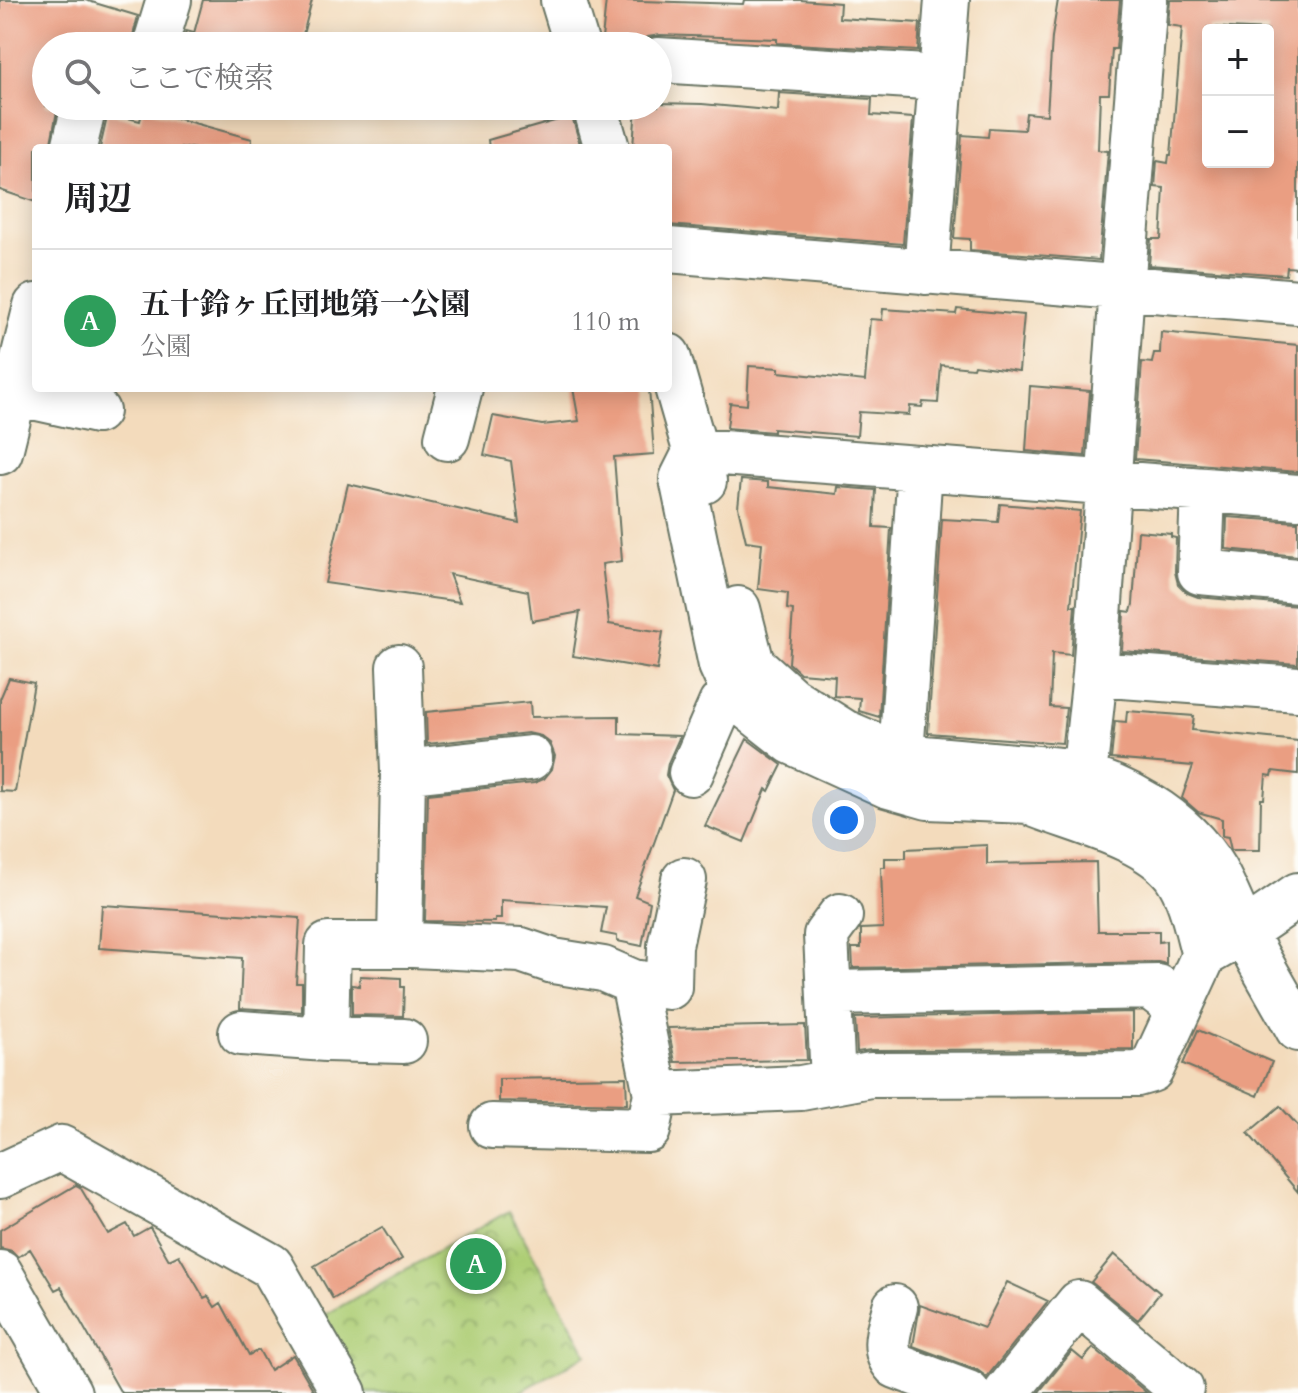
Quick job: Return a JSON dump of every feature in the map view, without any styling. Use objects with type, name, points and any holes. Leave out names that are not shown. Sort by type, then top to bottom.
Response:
[{"type":"street","points":[[159,32],[169,0]]},
{"type":"street","points":[[563,0],[573,32]]},
{"type":"street","points":[[926,272],[947,0]]},
{"type":"street","points":[[1084,776],[1095,674],[1145,0]]},
{"type":"street","points":[[672,61],[941,78]]},
{"type":"street","points":[[75,144],[81,120]]},
{"type":"street","points":[[599,120],[606,144]]},
{"type":"street","points":[[672,250],[1298,302]]},
{"type":"street","points":[[0,452],[26,330]]},
{"type":"street","points":[[672,370],[752,664],[790,698],[844,732],[901,756],[1060,770],[1114,786],[1162,815],[1190,837],[1214,870],[1244,932],[1298,1029]]},
{"type":"street","points":[[447,438],[459,392]]},
{"type":"street","points":[[15,393],[97,411]]},
{"type":"street","points":[[696,451],[1298,497]]},
{"type":"street","points":[[696,451],[682,479],[721,665],[734,695],[792,742],[886,785],[928,797],[1030,801],[1138,845],[1176,875],[1190,906],[1204,955]]},
{"type":"street","points":[[901,756],[920,468]]},
{"type":"street","points":[[1203,490],[1200,572],[1298,581]]},
{"type":"street","points":[[399,667],[403,772],[400,945]]},
{"type":"street","points":[[1095,674],[1298,689]]},
{"type":"street","points":[[691,773],[721,704],[734,695]]},
{"type":"street","points":[[403,772],[530,758]]},
{"type":"street","points":[[326,1039],[328,945],[521,950],[553,961],[603,969],[633,982],[669,987],[670,946],[684,880]]},
{"type":"street","points":[[656,1094],[801,1088],[871,1075],[1137,1074],[1151,1070],[1204,955],[1298,895]]},
{"type":"street","points":[[833,1081],[826,935],[840,916]]},
{"type":"street","points":[[492,1126],[648,1130],[656,1094],[633,982]]},
{"type":"street","points":[[829,993],[1158,987],[1158,993],[1179,1009]]},
{"type":"street","points":[[241,1033],[404,1041]]},
{"type":"street","points":[[0,1176],[61,1148],[271,1266],[344,1393]]},
{"type":"street","points":[[0,1273],[69,1393]]},
{"type":"street","points":[[1006,1393],[1079,1303],[1181,1389],[1178,1393]]},
{"type":"street","points":[[895,1307],[886,1346],[888,1358],[896,1366],[955,1391]]},
{"type":"green space","points":[[509,1211],[587,1354],[518,1393],[365,1393],[322,1317]]},
{"type":"building","points":[[0,0],[85,0],[138,16],[134,32],[32,32],[32,120],[55,120],[51,144],[32,144],[32,201],[0,190]]},
{"type":"building","points":[[203,0],[312,0],[304,32],[194,32]]},
{"type":"building","points":[[606,0],[743,4],[744,0],[800,0],[840,3],[839,18],[920,23],[918,51],[777,43],[777,39],[672,35],[672,32],[603,32]]},
{"type":"building","points":[[1058,0],[1120,0],[1109,94],[1100,94],[1098,150],[1108,151],[1099,260],[970,250],[970,239],[954,238],[962,135],[988,137],[989,128],[1024,130],[1026,113],[1047,115],[1052,37]]},
{"type":"building","points":[[1170,0],[1298,0],[1298,268],[1287,267],[1286,275],[1149,265],[1151,239],[1161,239],[1164,188],[1155,187],[1157,161],[1168,163],[1171,155],[1182,27],[1168,25]]},
{"type":"building","points":[[779,93],[872,99],[871,115],[913,118],[903,244],[672,225],[672,144],[633,144],[635,120],[672,120],[672,103],[778,111]]},
{"type":"building","points":[[106,120],[183,120],[252,139],[251,144],[101,144]]},
{"type":"building","points":[[558,120],[573,120],[580,144],[488,144],[488,140]]},
{"type":"building","points":[[883,309],[956,314],[957,309],[1024,315],[1019,371],[974,365],[973,368],[941,365],[938,403],[923,402],[922,407],[910,406],[909,415],[859,412],[857,436],[727,428],[730,403],[747,405],[749,366],[865,381],[870,319],[882,320]]},
{"type":"building","points":[[1161,332],[1298,345],[1298,472],[1135,459],[1142,362],[1152,363],[1154,353],[1160,353]]},
{"type":"building","points":[[1030,386],[1090,391],[1085,456],[1026,451]]},
{"type":"building","points":[[574,392],[649,392],[654,454],[614,457],[622,561],[602,564],[609,624],[663,632],[657,670],[573,656],[580,612],[532,621],[528,591],[449,574],[460,602],[325,583],[348,484],[519,523],[511,461],[484,455],[493,416],[542,425],[579,421]]},
{"type":"building","points":[[741,480],[768,482],[768,487],[837,494],[838,487],[876,490],[874,527],[891,528],[879,717],[859,711],[860,698],[834,696],[835,676],[800,673],[789,663],[793,610],[787,609],[788,593],[758,589],[762,543],[746,541],[738,507]]},
{"type":"building","points":[[1000,504],[1080,511],[1071,606],[1075,606],[1071,655],[1052,653],[1050,707],[1066,708],[1062,743],[928,733],[942,519],[998,522]]},
{"type":"building","points":[[1227,517],[1298,522],[1298,556],[1226,549]]},
{"type":"building","points":[[1138,531],[1171,534],[1176,538],[1175,572],[1178,584],[1187,593],[1198,597],[1298,606],[1298,664],[1122,651],[1124,611],[1131,612],[1133,604]]},
{"type":"building","points":[[9,678],[34,683],[15,792],[0,791],[0,699]]},
{"type":"building","points":[[530,702],[531,717],[619,716],[619,734],[680,736],[666,775],[673,790],[635,896],[650,902],[642,946],[617,941],[617,936],[601,933],[606,907],[501,900],[501,919],[495,919],[495,922],[425,921],[428,794],[534,783],[544,779],[552,769],[555,756],[550,743],[541,736],[528,733],[427,744],[426,712]]},
{"type":"building","points":[[1127,711],[1194,716],[1192,730],[1298,741],[1298,774],[1273,771],[1272,776],[1266,775],[1264,799],[1261,799],[1260,850],[1231,850],[1228,837],[1222,836],[1222,819],[1198,812],[1182,798],[1193,766],[1111,759],[1115,721],[1126,722]]},
{"type":"building","points":[[747,739],[782,765],[769,791],[766,789],[744,842],[705,826]]},
{"type":"building","points":[[987,845],[987,864],[1096,862],[1098,931],[1159,931],[1159,942],[1166,941],[1166,964],[853,968],[852,948],[861,948],[861,929],[883,928],[881,867],[885,867],[885,858],[906,858],[906,849]]},
{"type":"building","points":[[102,905],[300,918],[296,983],[302,983],[302,1012],[240,1008],[242,958],[99,948]]},
{"type":"building","points":[[360,976],[401,978],[401,987],[404,987],[403,1016],[352,1015],[352,985],[359,986]]},
{"type":"building","points":[[1133,1012],[1133,1049],[857,1052],[855,1018]]},
{"type":"building","points":[[805,1025],[807,1060],[675,1062],[668,1028]]},
{"type":"building","points":[[1198,1030],[1272,1062],[1258,1096],[1183,1064]]},
{"type":"building","points":[[626,1077],[627,1104],[499,1101],[499,1079]]},
{"type":"building","points":[[1280,1106],[1298,1126],[1298,1192],[1248,1133]]},
{"type":"building","points":[[76,1185],[108,1234],[127,1224],[134,1236],[150,1227],[169,1260],[179,1255],[204,1298],[208,1296],[215,1307],[221,1303],[249,1355],[259,1350],[270,1370],[293,1355],[315,1393],[121,1393],[61,1287],[55,1290],[30,1249],[18,1257],[12,1251],[0,1248],[0,1230]]},
{"type":"building","points":[[382,1227],[402,1259],[333,1299],[314,1266]]},
{"type":"building","points":[[1114,1254],[1160,1293],[1138,1320],[1091,1282]]},
{"type":"building","points":[[1007,1282],[1048,1301],[987,1377],[977,1370],[913,1346],[920,1305],[984,1328]]},
{"type":"building","points":[[1093,1348],[1147,1393],[1038,1393],[1072,1351],[1083,1360]]},
{"type":"place","name":"五十鈴ヶ丘団地第一公園","points":[[476,1264]]}]
